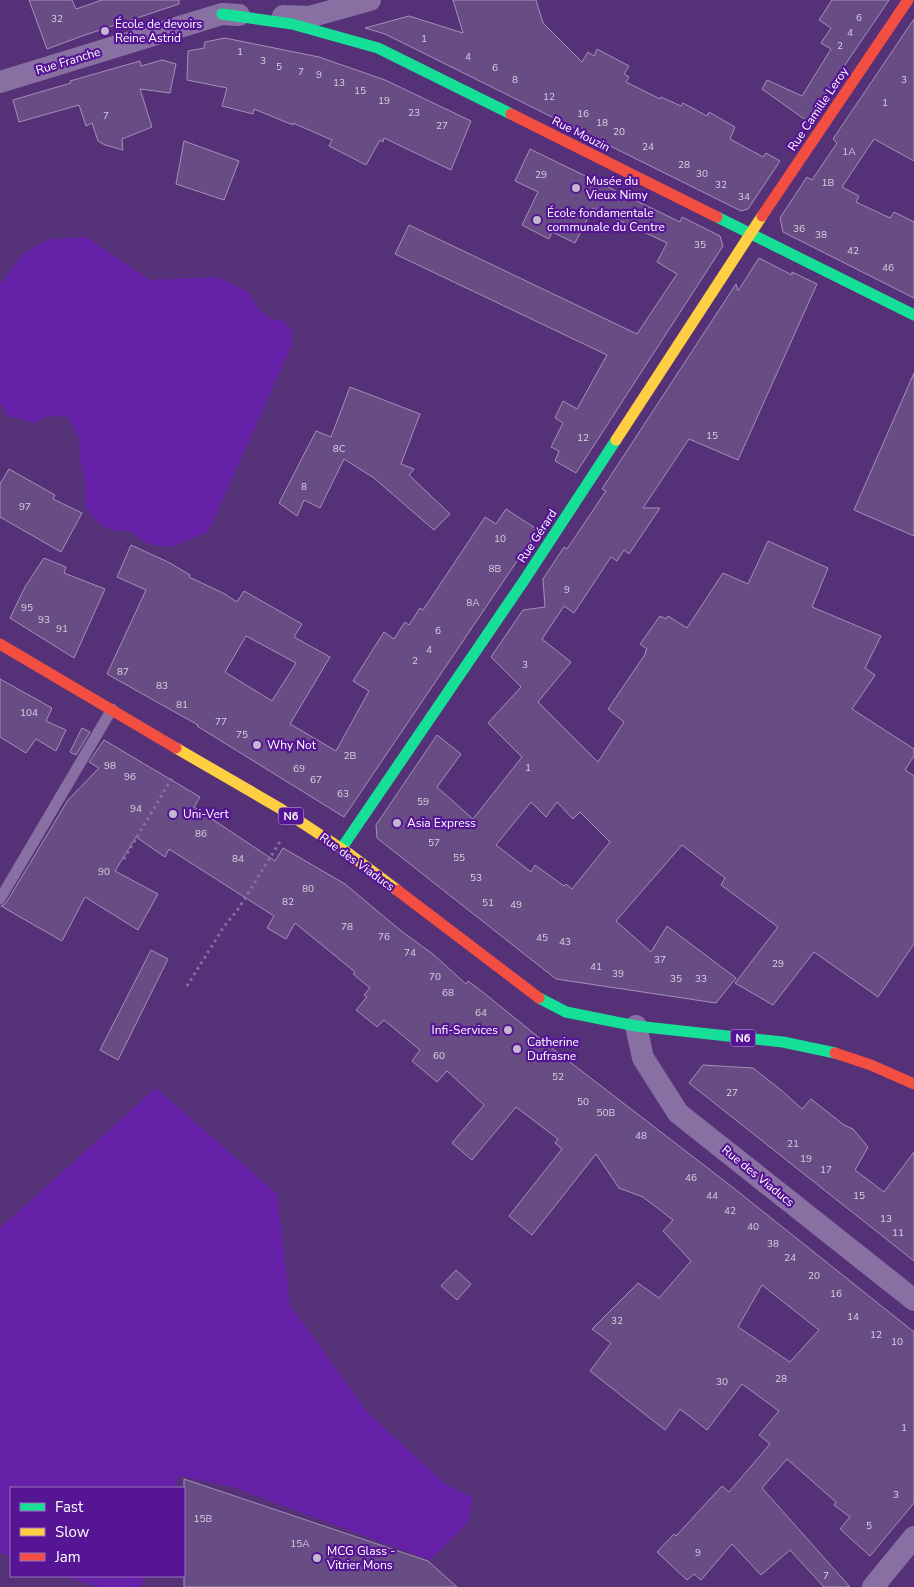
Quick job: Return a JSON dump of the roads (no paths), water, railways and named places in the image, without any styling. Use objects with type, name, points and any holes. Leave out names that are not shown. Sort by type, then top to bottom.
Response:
[{"type":"street","name":"Rue Franche","points":[[0,82],[218,7],[309,17],[370,0]]},
{"type":"street","name":"Rue Camille Leroy","points":[[750,234],[908,0]]},
{"type":"street","name":"Rue Mouzin","points":[[218,7],[339,36],[378,48],[914,316]]},
{"type":"street","name":"Rue Gérard","points":[[342,849],[523,582],[750,234]]},
{"type":"street","name":"Rue des Viaducs","points":[[0,644],[295,818],[342,849],[543,1001],[566,1012],[636,1026],[783,1042],[830,1052],[871,1065],[914,1084]]},
{"type":"street","name":"Rue des Viaducs","points":[[636,1026],[644,1058],[678,1112],[914,1300]]},
{"type":"street","points":[[872,1587],[914,1536]]},
{"type":"lane","points":[[0,899],[112,709]]},
{"type":"place","name":"École de devoirs Reine Astrid","points":[[105,31]]},
{"type":"place","name":"Musée du Vieux Nimy","points":[[576,188]]},
{"type":"place","name":"École fondamentale communale du Centre","points":[[537,220]]},
{"type":"place","name":"Why Not","points":[[257,745]]},
{"type":"place","name":"Uni-Vert","points":[[173,814]]},
{"type":"place","name":"Asia Express","points":[[397,823]]},
{"type":"place","name":"Infi-Services","points":[[508,1030]]},
{"type":"place","name":"Catherine Dufrasne","points":[[517,1049]]},
{"type":"place","name":"MCG Glass - Vitrier Mons","points":[[317,1558]]}]
